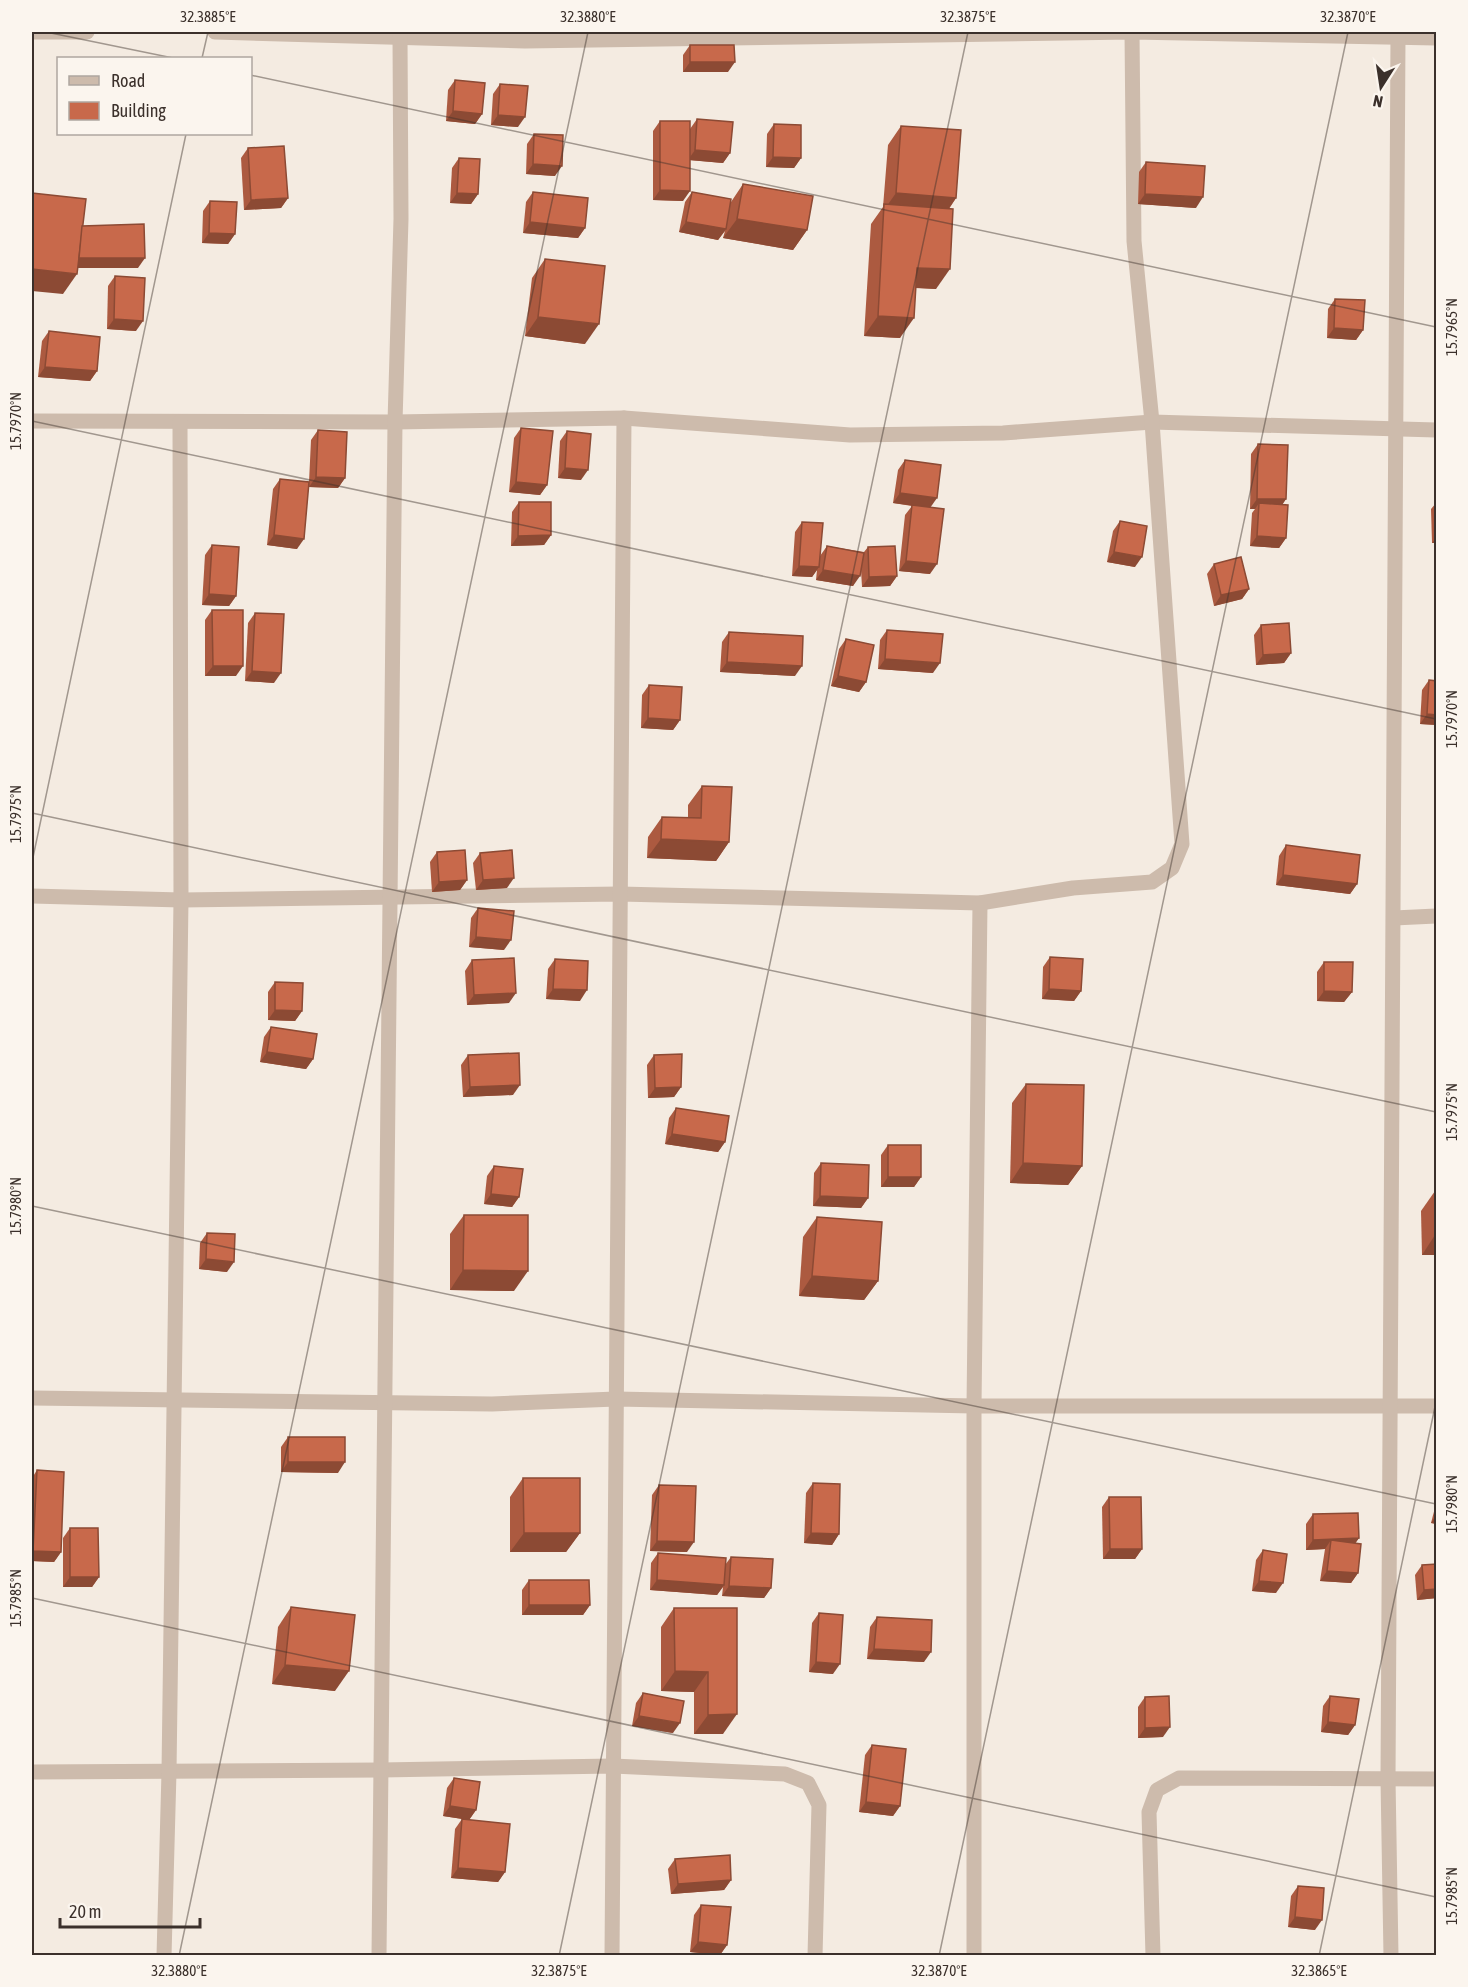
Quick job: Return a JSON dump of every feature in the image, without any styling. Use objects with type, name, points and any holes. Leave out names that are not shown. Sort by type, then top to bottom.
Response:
[{"type":"street","points":[[32,32],[87,32]]},
{"type":"street","points":[[215,32],[400,37],[1132,32],[1437,38]]},
{"type":"street","points":[[32,896],[181,900],[620,894],[980,903],[1073,888],[1152,882],[1172,868],[1182,844],[1152,422],[1134,242],[1132,32]]},
{"type":"street","points":[[379,1956],[396,422],[401,219],[400,37]]},
{"type":"street","points":[[1391,1956],[1388,1779],[1392,1405],[1394,430],[1398,37]]},
{"type":"street","points":[[612,1956],[624,418]]},
{"type":"street","points":[[32,421],[396,422],[624,418],[850,435],[1004,433],[1152,422],[1437,430]]},
{"type":"street","points":[[164,1956],[169,1772],[181,900],[180,422]]},
{"type":"street","points":[[974,1956],[974,1406],[980,903]]},
{"type":"street","points":[[1394,918],[1437,916]]},
{"type":"street","points":[[32,1398],[174,1398],[492,1404],[616,1399],[974,1406],[1437,1406]]},
{"type":"street","points":[[32,1772],[613,1766],[785,1774],[808,1783],[819,1806],[815,1956]]},
{"type":"street","points":[[1153,1956],[1149,1812],[1157,1790],[1179,1778],[1437,1779]]},
{"type":"building","points":[[690,45],[734,45],[735,62],[690,62]]},
{"type":"building","points":[[455,80],[485,83],[482,114],[453,111]]},
{"type":"building","points":[[500,84],[528,86],[525,117],[498,115]]},
{"type":"building","points":[[697,119],[733,122],[730,153],[695,150]]},
{"type":"building","points":[[660,121],[690,121],[690,191],[660,190]]},
{"type":"building","points":[[774,124],[801,125],[801,158],[773,157]]},
{"type":"building","points":[[901,126],[961,130],[956,198],[896,193]]},
{"type":"building","points":[[534,134],[563,135],[562,166],[533,164]]},
{"type":"building","points":[[284,146],[288,198],[251,200],[248,148]]},
{"type":"building","points":[[459,158],[480,159],[478,194],[457,193]]},
{"type":"building","points":[[1146,162],[1205,166],[1203,197],[1145,194]]},
{"type":"building","points":[[743,184],[813,196],[807,230],[737,219]]},
{"type":"building","points":[[533,192],[588,198],[585,228],[530,222]]},
{"type":"building","points":[[692,192],[731,199],[726,229],[686,222]]},
{"type":"building","points":[[32,193],[86,199],[77,274],[32,269]]},
{"type":"building","points":[[210,201],[237,202],[235,234],[209,233]]},
{"type":"building","points":[[884,204],[953,209],[950,269],[917,268],[914,318],[878,316]]},
{"type":"building","points":[[144,224],[145,258],[79,258],[82,226]]},
{"type":"building","points":[[545,259],[605,266],[599,324],[538,317]]},
{"type":"building","points":[[115,276],[145,278],[143,321],[114,319]]},
{"type":"building","points":[[1335,299],[1365,300],[1363,330],[1334,328]]},
{"type":"building","points":[[49,331],[100,337],[97,371],[45,367]]},
{"type":"building","points":[[521,428],[553,431],[547,485],[516,482]]},
{"type":"building","points":[[318,430],[347,432],[345,478],[316,477]]},
{"type":"building","points":[[567,431],[591,434],[588,470],[565,468]]},
{"type":"building","points":[[1258,444],[1288,445],[1286,499],[1257,499]]},
{"type":"building","points":[[905,460],[941,465],[937,498],[900,493]]},
{"type":"building","points":[[280,479],[309,482],[304,539],[274,535]]},
{"type":"building","points":[[519,502],[551,502],[551,535],[518,536]]},
{"type":"building","points":[[1259,503],[1288,505],[1286,538],[1257,536]]},
{"type":"building","points":[[912,505],[944,509],[937,564],[906,561]]},
{"type":"building","points":[[1120,521],[1147,526],[1142,557],[1114,552]]},
{"type":"building","points":[[802,522],[823,523],[819,567],[799,566]]},
{"type":"building","points":[[212,545],[239,547],[236,596],[209,594]]},
{"type":"building","points":[[827,546],[864,553],[860,576],[823,570]]},
{"type":"building","points":[[895,546],[897,576],[869,577],[868,547]]},
{"type":"building","points":[[1241,557],[1249,589],[1221,595],[1214,564]]},
{"type":"building","points":[[212,610],[243,610],[243,666],[213,666]]},
{"type":"building","points":[[255,613],[284,614],[281,673],[252,671]]},
{"type":"building","points":[[1289,623],[1291,653],[1263,655],[1261,625]]},
{"type":"building","points":[[887,630],[943,634],[940,663],[885,659]]},
{"type":"building","points":[[729,632],[803,636],[802,666],[727,662]]},
{"type":"building","points":[[846,639],[874,645],[866,682],[838,676]]},
{"type":"building","points":[[1429,680],[1437,681],[1437,715],[1427,714]]},
{"type":"building","points":[[649,685],[682,687],[680,720],[648,718]]},
{"type":"building","points":[[702,786],[732,787],[729,842],[661,839],[662,817],[701,818]]},
{"type":"building","points":[[1286,845],[1360,855],[1357,884],[1283,875]]},
{"type":"building","points":[[465,850],[467,880],[439,882],[437,852]]},
{"type":"building","points":[[512,850],[514,878],[483,880],[480,853]]},
{"type":"building","points":[[478,908],[514,911],[511,940],[476,937]]},
{"type":"building","points":[[1050,957],[1083,959],[1081,991],[1049,989]]},
{"type":"building","points":[[514,958],[516,993],[474,995],[472,960]]},
{"type":"building","points":[[555,959],[588,961],[587,990],[553,989]]},
{"type":"building","points":[[1324,962],[1353,962],[1352,992],[1324,991]]},
{"type":"building","points":[[275,982],[303,983],[302,1011],[275,1010]]},
{"type":"building","points":[[271,1027],[317,1034],[313,1059],[267,1052]]},
{"type":"building","points":[[519,1053],[520,1085],[470,1087],[468,1055]]},
{"type":"building","points":[[682,1054],[681,1087],[655,1088],[654,1055]]},
{"type":"building","points":[[1026,1084],[1084,1085],[1082,1166],[1023,1163]]},
{"type":"building","points":[[676,1108],[729,1116],[725,1142],[672,1134]]},
{"type":"building","points":[[888,1145],[921,1145],[921,1177],[888,1177]]},
{"type":"building","points":[[821,1163],[869,1165],[868,1198],[820,1196]]},
{"type":"building","points":[[494,1166],[523,1169],[519,1197],[491,1194]]},
{"type":"building","points":[[1435,1191],[1437,1191],[1437,1235],[1435,1235]]},
{"type":"building","points":[[464,1215],[528,1215],[528,1271],[463,1270]]},
{"type":"building","points":[[817,1217],[882,1222],[878,1281],[812,1276]]},
{"type":"building","points":[[207,1233],[235,1234],[234,1262],[206,1259]]},
{"type":"building","points":[[288,1437],[345,1437],[345,1462],[288,1462]]},
{"type":"building","points":[[37,1470],[64,1472],[61,1552],[33,1551]]},
{"type":"building","points":[[523,1478],[580,1478],[580,1533],[524,1533]]},
{"type":"building","points":[[813,1483],[840,1484],[839,1534],[811,1533]]},
{"type":"building","points":[[659,1485],[696,1486],[694,1542],[657,1541]]},
{"type":"building","points":[[1109,1497],[1141,1497],[1142,1549],[1110,1549]]},
{"type":"building","points":[[1358,1513],[1359,1538],[1313,1540],[1313,1514]]},
{"type":"building","points":[[70,1528],[98,1528],[99,1577],[70,1577]]},
{"type":"building","points":[[1331,1540],[1361,1544],[1358,1573],[1327,1571]]},
{"type":"building","points":[[1263,1550],[1287,1554],[1283,1583],[1259,1581]]},
{"type":"building","points":[[658,1553],[726,1558],[724,1585],[657,1580]]},
{"type":"building","points":[[731,1557],[773,1559],[771,1588],[729,1586]]},
{"type":"building","points":[[1437,1564],[1437,1589],[1424,1590],[1422,1565]]},
{"type":"building","points":[[529,1580],[589,1580],[590,1605],[529,1605]]},
{"type":"building","points":[[291,1607],[355,1615],[349,1671],[285,1665]]},
{"type":"building","points":[[674,1608],[737,1608],[737,1714],[708,1715],[708,1672],[675,1671]]},
{"type":"building","points":[[819,1613],[843,1615],[840,1664],[816,1662]]},
{"type":"building","points":[[877,1617],[932,1620],[931,1652],[874,1649]]},
{"type":"building","points":[[643,1693],[684,1701],[680,1723],[639,1716]]},
{"type":"building","points":[[1169,1696],[1170,1727],[1145,1728],[1145,1697]]},
{"type":"building","points":[[1330,1696],[1359,1699],[1355,1725],[1328,1722]]},
{"type":"building","points":[[872,1745],[906,1749],[900,1806],[866,1802]]},
{"type":"building","points":[[454,1778],[480,1782],[476,1810],[450,1806]]},
{"type":"building","points":[[462,1819],[510,1824],[505,1872],[458,1868]]},
{"type":"building","points":[[730,1855],[731,1880],[678,1884],[675,1859]]},
{"type":"building","points":[[1298,1886],[1324,1888],[1322,1920],[1295,1917]]},
{"type":"building","points":[[701,1905],[731,1907],[727,1945],[698,1942]]}]
